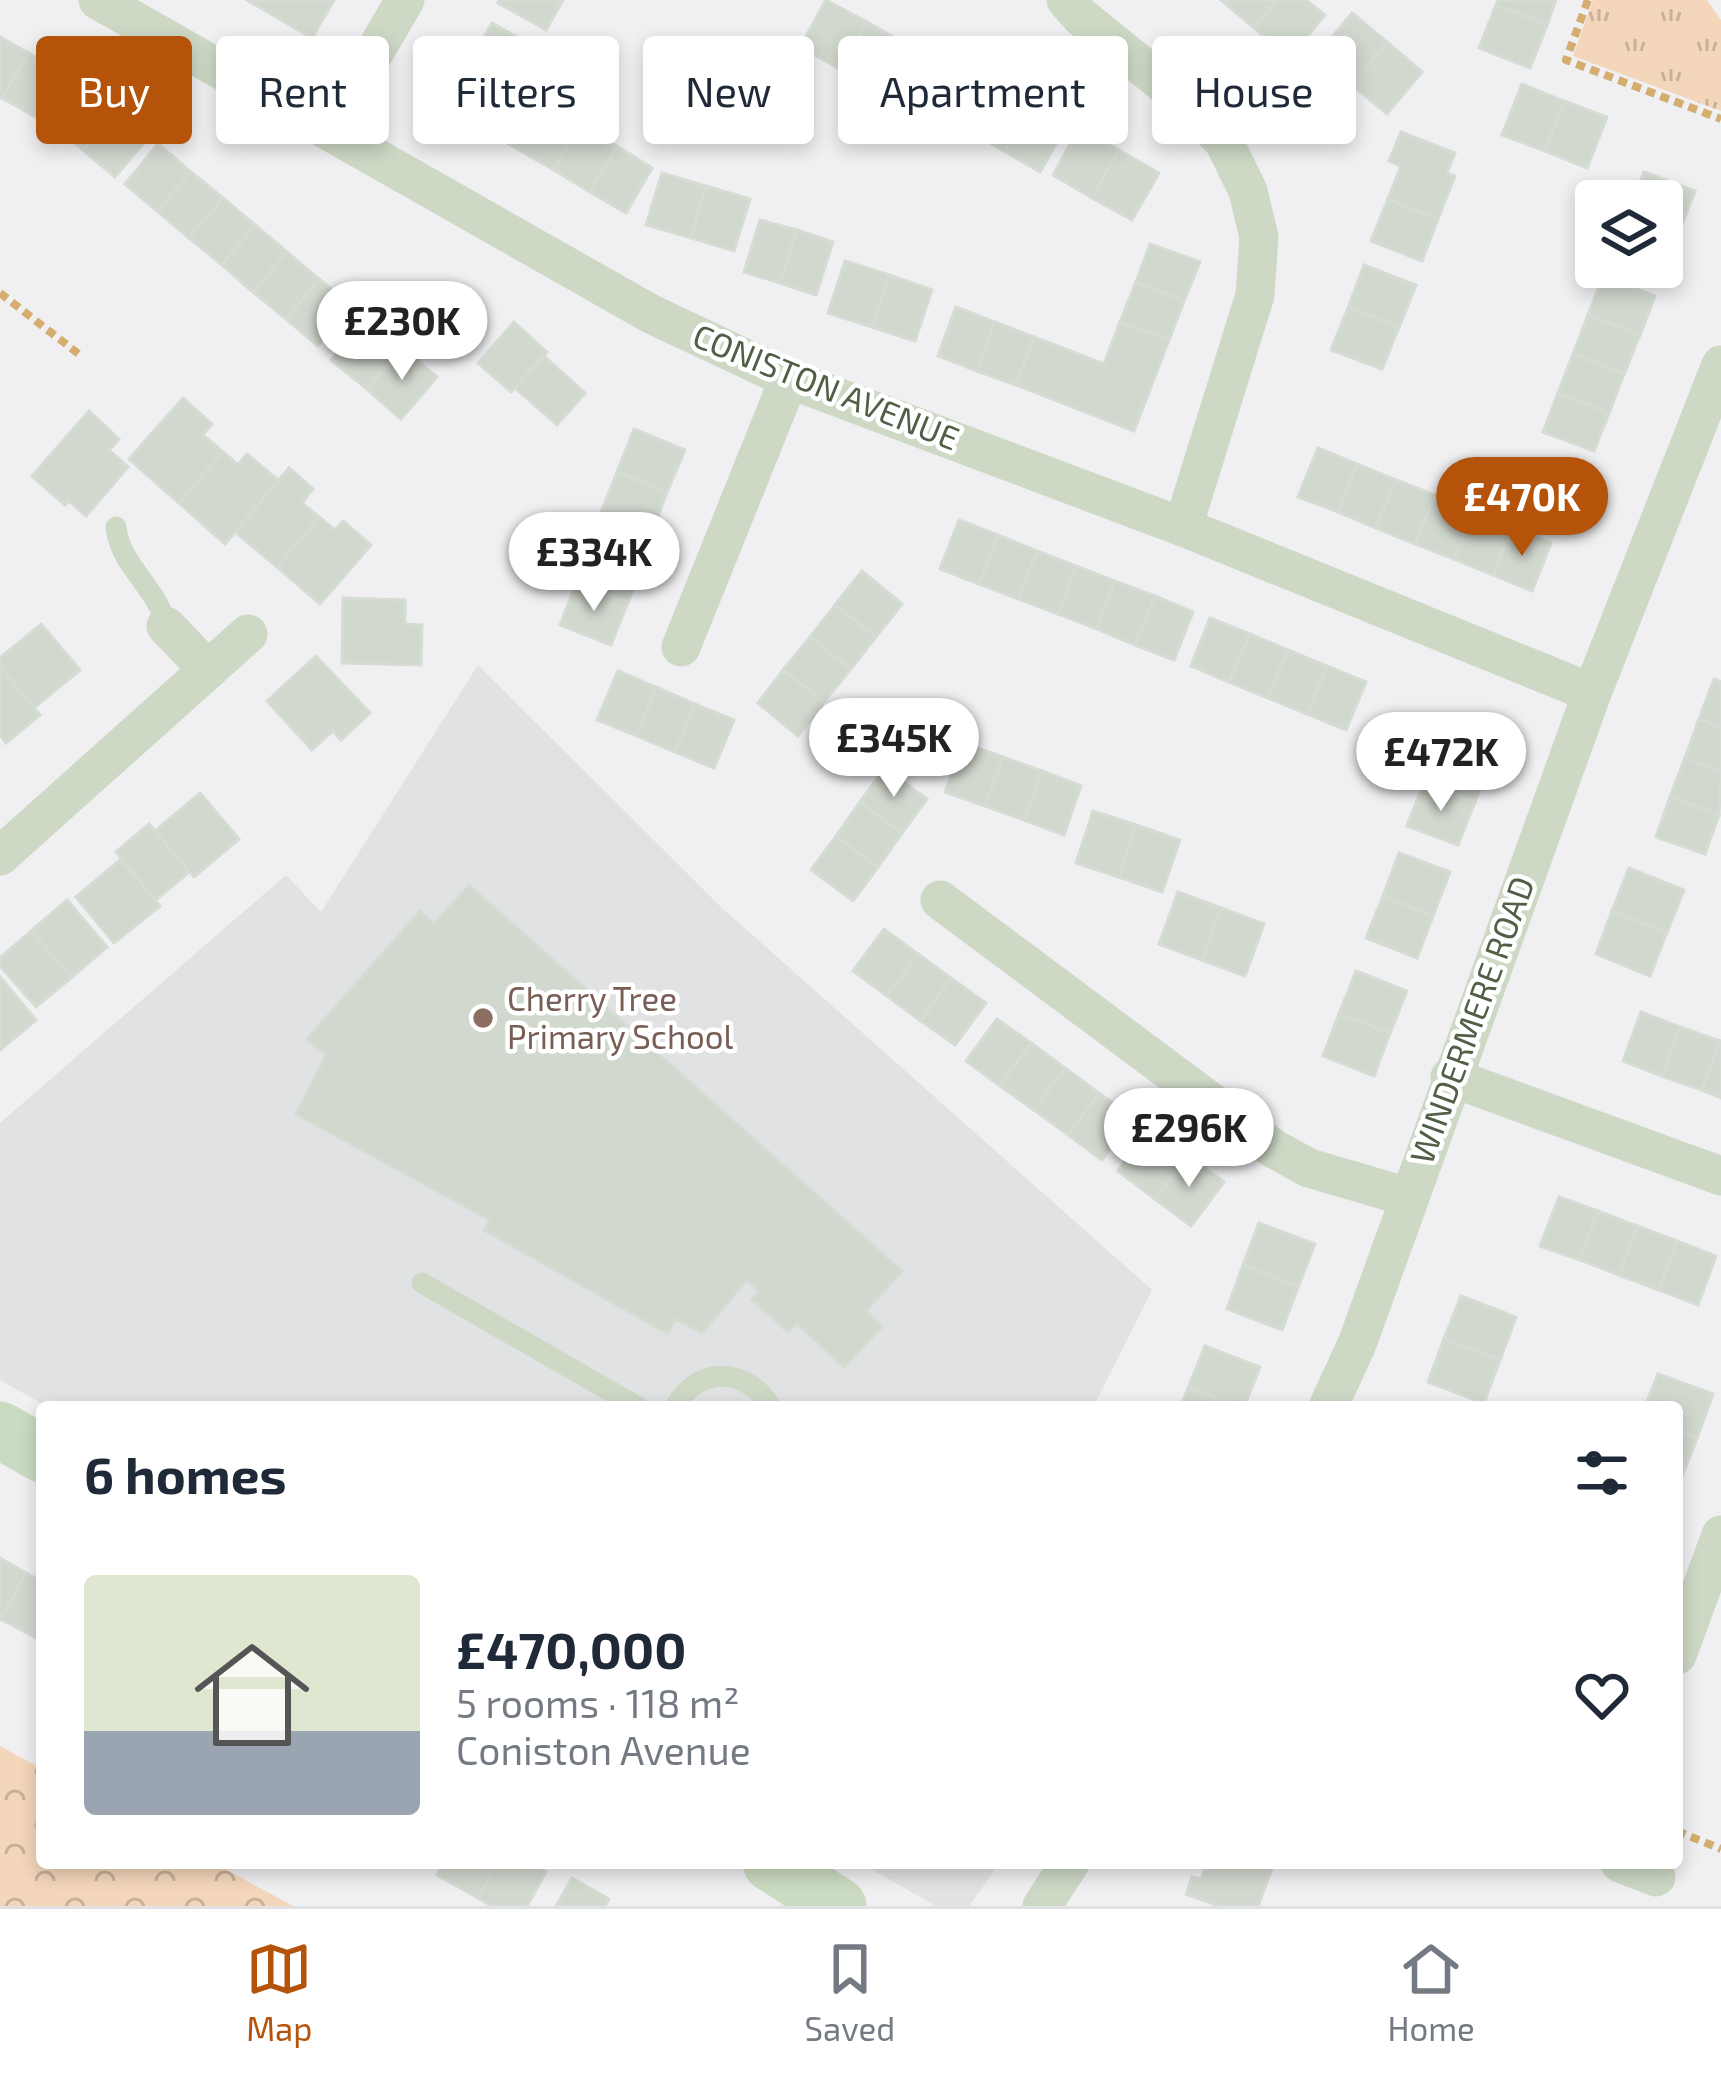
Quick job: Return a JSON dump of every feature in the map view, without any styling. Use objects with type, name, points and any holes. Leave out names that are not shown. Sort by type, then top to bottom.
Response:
[{"type":"street","name":"CONISTON AVENUE","points":[[98,0],[216,66]]},
{"type":"street","points":[[384,36],[405,0]]},
{"type":"street","points":[[1066,0],[1185,101],[1224,142],[1248,191],[1259,237],[1256,295],[1183,526]]},
{"type":"street","name":"CONISTON AVENUE","points":[[354,144],[651,314],[789,379],[1183,526],[1592,693]]},
{"type":"street","name":"WINDERMERE ROAD","points":[[1331,1401],[1357,1344],[1592,693],[1721,365]]},
{"type":"street","points":[[681,647],[789,379]]},
{"type":"street","points":[[166,626],[208,670]]},
{"type":"street","points":[[0,856],[248,634]]},
{"type":"street","points":[[940,900],[1274,1149],[1309,1168],[1408,1197]]},
{"type":"street","points":[[1450,1077],[1721,1176]]},
{"type":"street","points":[[0,1430],[36,1451]]},
{"type":"street","points":[[1683,1639],[1721,1535]]},
{"type":"street","points":[[780,1869],[838,1906]]},
{"type":"street","points":[[1042,1906],[1066,1869]]},
{"type":"lane","points":[[116,527],[118,544],[161,604],[166,626]]},
{"type":"lane","points":[[422,1283],[628,1401]]},
{"type":"lane","points":[[679,1401],[695,1383],[728,1375],[758,1389],[767,1401]]},
{"type":"path","points":[[1588,0],[1566,60],[1721,119]]},
{"type":"path","points":[[0,293],[80,355]]},
{"type":"path","points":[[1683,1833],[1721,1849]]},
{"type":"shaded area","name":"Cherry Tree Primary School","points":[[478,665],[722,908],[1152,1290],[1096,1401],[37,1401],[0,1380],[0,1123],[286,875],[321,912]]},
{"type":"shaded area","points":[[871,1869],[996,1869],[969,1906],[936,1906]]},
{"type":"green space","points":[[1593,0],[1707,0],[1721,20],[1721,111],[1573,56]]},
{"type":"green space","points":[[0,1746],[36,1766],[36,1869],[225,1869],[293,1906],[0,1906]]},
{"type":"building","points":[[247,0],[334,0],[313,36]]},
{"type":"building","points":[[563,0],[546,30],[498,3]]},
{"type":"building","points":[[826,0],[867,22],[859,36],[838,36],[838,68],[814,55],[814,36],[806,36]]},
{"type":"building","points":[[1221,0],[1278,0],[1254,28]]},
{"type":"building","points":[[1278,0],[1306,0],[1325,15],[1308,36],[1264,36],[1254,28]]},
{"type":"building","points":[[1498,0],[1556,0],[1547,25],[1496,5]]},
{"type":"building","points":[[1496,5],[1547,25],[1530,68],[1479,48]]},
{"type":"building","points":[[1352,13],[1387,42],[1356,80],[1356,36],[1333,36]]},
{"type":"building","points":[[867,22],[892,36],[859,36]]},
{"type":"building","points":[[492,23],[515,36],[485,36]]},
{"type":"building","points":[[0,37],[29,53],[2,98],[0,97]]},
{"type":"building","points":[[1387,42],[1422,72],[1387,114],[1356,88],[1356,80]]},
{"type":"building","points":[[29,53],[36,57],[36,117],[2,98]]},
{"type":"building","points":[[1522,84],[1564,101],[1545,151],[1502,135]]},
{"type":"building","points":[[1564,101],[1607,117],[1587,168],[1545,151]]},
{"type":"building","points":[[1401,132],[1455,153],[1447,173],[1455,176],[1438,219],[1388,199],[1401,166],[1389,161]]},
{"type":"building","points":[[88,144],[143,144],[115,177],[83,150]]},
{"type":"building","points":[[158,144],[191,172],[157,211],[125,184]]},
{"type":"building","points":[[509,144],[569,144],[554,170]]},
{"type":"building","points":[[569,144],[617,146],[590,192],[554,170]]},
{"type":"building","points":[[1008,144],[1056,144],[1040,172],[1004,151]]},
{"type":"building","points":[[1070,144],[1108,144],[1119,150],[1092,198],[1053,175]]},
{"type":"building","points":[[617,146],[652,168],[626,213],[590,192]]},
{"type":"building","points":[[1119,150],[1159,173],[1132,220],[1092,198]]},
{"type":"building","points":[[191,172],[223,198],[189,238],[157,211]]},
{"type":"building","points":[[1644,172],[1665,180],[1641,180]]},
{"type":"building","points":[[662,173],[706,186],[691,238],[646,225]]},
{"type":"building","points":[[706,186],[750,199],[734,251],[691,238]]},
{"type":"building","points":[[1683,187],[1695,191],[1683,221]]},
{"type":"building","points":[[223,198],[255,225],[222,265],[189,238]]},
{"type":"building","points":[[1388,199],[1438,219],[1422,261],[1371,241]]},
{"type":"building","points":[[760,220],[797,230],[780,283],[744,272]]},
{"type":"building","points":[[255,225],[287,252],[253,292],[222,265]]},
{"type":"building","points":[[797,230],[833,242],[816,295],[780,283]]},
{"type":"building","points":[[1150,244],[1200,262],[1184,301],[1136,282]]},
{"type":"building","points":[[287,252],[319,279],[286,319],[253,292]]},
{"type":"building","points":[[845,261],[889,275],[872,327],[828,313]]},
{"type":"building","points":[[1364,265],[1416,285],[1399,327],[1348,308]]},
{"type":"building","points":[[889,275],[932,290],[915,341],[872,327]]},
{"type":"building","points":[[319,279],[351,306],[318,346],[286,319]]},
{"type":"building","points":[[1136,282],[1184,301],[1169,340],[1120,322]]},
{"type":"building","points":[[1598,288],[1634,288],[1655,296],[1640,335],[1588,315]]},
{"type":"building","points":[[956,307],[995,322],[977,371],[938,356]]},
{"type":"building","points":[[1348,308],[1399,327],[1382,369],[1331,350]]},
{"type":"building","points":[[1588,315],[1640,335],[1624,374],[1573,354]]},
{"type":"building","points":[[367,318],[402,348],[367,389],[331,360]]},
{"type":"building","points":[[514,322],[547,352],[511,392],[478,363]]},
{"type":"building","points":[[995,322],[1034,337],[1016,385],[977,371]]},
{"type":"building","points":[[1120,322],[1169,340],[1134,431],[1016,385],[1034,337],[1104,364]]},
{"type":"building","points":[[402,348],[437,377],[401,419],[367,389]]},
{"type":"building","points":[[1573,354],[1624,374],[1609,413],[1558,393]]},
{"type":"building","points":[[544,356],[585,393],[557,425],[515,388]]},
{"type":"building","points":[[1558,393],[1609,413],[1594,451],[1543,432]]},
{"type":"building","points":[[183,398],[212,424],[203,435],[223,452],[179,503],[129,459]]},
{"type":"building","points":[[89,411],[119,439],[109,450],[128,467],[86,516],[69,501],[65,505],[32,476]]},
{"type":"building","points":[[634,429],[685,450],[667,492],[617,472]]},
{"type":"building","points":[[1318,448],[1357,464],[1338,512],[1298,497]]},
{"type":"building","points":[[223,452],[238,465],[247,454],[279,481],[225,544],[179,503]]},
{"type":"building","points":[[1357,464],[1396,480],[1376,528],[1338,512]]},
{"type":"building","points":[[289,468],[313,489],[302,503],[319,517],[277,567],[235,532]]},
{"type":"building","points":[[617,472],[667,492],[651,535],[600,515]]},
{"type":"building","points":[[1396,480],[1435,495],[1415,544],[1376,528]]},
{"type":"building","points":[[1435,495],[1474,511],[1454,559],[1415,544]]},
{"type":"building","points":[[1474,511],[1513,527],[1493,575],[1454,559]]},
{"type":"building","points":[[319,517],[335,530],[343,521],[371,545],[320,604],[277,567]]},
{"type":"building","points":[[959,520],[998,535],[979,584],[940,569]]},
{"type":"building","points":[[1513,527],[1551,543],[1532,591],[1493,575]]},
{"type":"building","points":[[998,535],[1037,551],[1018,599],[979,584]]},
{"type":"building","points":[[594,540],[645,560],[628,602],[577,582]]},
{"type":"building","points":[[1037,551],[1076,566],[1058,614],[1018,599]]},
{"type":"building","points":[[1076,566],[1115,581],[1097,629],[1058,614]]},
{"type":"building","points":[[862,571],[902,604],[876,637],[835,605]]},
{"type":"building","points":[[1115,581],[1155,596],[1135,645],[1097,629]]},
{"type":"building","points":[[577,582],[628,602],[611,645],[560,625]]},
{"type":"building","points":[[1155,596],[1193,612],[1174,660],[1135,645]]},
{"type":"building","points":[[343,598],[405,600],[405,624],[422,625],[421,665],[342,663]]},
{"type":"building","points":[[835,605],[876,637],[851,669],[810,637]]},
{"type":"building","points":[[1210,618],[1250,634],[1229,682],[1191,666]]},
{"type":"building","points":[[41,624],[80,670],[34,708],[0,667],[0,658]]},
{"type":"building","points":[[1250,634],[1288,650],[1268,698],[1229,682]]},
{"type":"building","points":[[810,637],[851,669],[824,702],[783,670]]},
{"type":"building","points":[[1288,650],[1327,666],[1307,714],[1268,698]]},
{"type":"building","points":[[316,656],[370,713],[341,740],[333,731],[312,750],[267,701]]},
{"type":"building","points":[[1327,666],[1366,682],[1346,730],[1307,714]]},
{"type":"building","points":[[0,667],[40,715],[6,743],[0,735]]},
{"type":"building","points":[[783,670],[824,702],[798,736],[758,703]]},
{"type":"building","points":[[618,671],[656,687],[637,736],[597,720]]},
{"type":"building","points":[[1714,679],[1721,682],[1721,727],[1699,719]]},
{"type":"building","points":[[656,687],[695,704],[675,752],[637,736]]},
{"type":"building","points":[[695,704],[734,720],[714,768],[675,752]]},
{"type":"building","points":[[1699,719],[1721,727],[1721,771],[1685,758]]},
{"type":"building","points":[[1441,740],[1491,760],[1475,802],[1424,783]]},
{"type":"building","points":[[963,743],[1003,757],[985,806],[945,792]]},
{"type":"building","points":[[1003,757],[1042,771],[1024,820],[985,806]]},
{"type":"building","points":[[1685,758],[1721,771],[1719,815],[1670,797]]},
{"type":"building","points":[[885,768],[927,799],[902,833],[860,802]]},
{"type":"building","points":[[1042,771],[1081,786],[1064,835],[1024,820]]},
{"type":"building","points":[[1424,783],[1475,802],[1458,845],[1407,826]]},
{"type":"building","points":[[200,793],[239,839],[194,877],[155,831]]},
{"type":"building","points":[[1670,797],[1719,815],[1705,854],[1656,837]]},
{"type":"building","points":[[860,802],[902,833],[878,867],[836,836]]},
{"type":"building","points":[[1093,811],[1136,825],[1119,877],[1076,863]]},
{"type":"building","points":[[149,824],[189,872],[156,900],[116,852]]},
{"type":"building","points":[[1136,825],[1180,840],[1162,892],[1119,877]]},
{"type":"building","points":[[836,836],[878,867],[853,901],[811,870]]},
{"type":"building","points":[[1399,853],[1450,872],[1433,916],[1383,896]]},
{"type":"building","points":[[121,859],[160,906],[114,943],[76,897]]},
{"type":"building","points":[[1629,868],[1684,890],[1667,932],[1612,911]]},
{"type":"building","points":[[469,885],[902,1271],[866,1311],[882,1327],[844,1367],[797,1324],[788,1332],[751,1299],[760,1292],[747,1280],[702,1333],[675,1319],[668,1334],[484,1230],[490,1220],[296,1114],[326,1055],[307,1039],[420,911],[434,924]]},
{"type":"building","points":[[1178,892],[1221,908],[1202,960],[1159,944]]},
{"type":"building","points":[[1383,896],[1433,916],[1417,958],[1366,938]]},
{"type":"building","points":[[67,900],[107,947],[72,977],[31,931]]},
{"type":"building","points":[[1221,908],[1264,924],[1245,976],[1202,960]]},
{"type":"building","points":[[1612,911],[1667,932],[1650,976],[1596,954]]},
{"type":"building","points":[[884,929],[918,954],[887,996],[853,971]]},
{"type":"building","points":[[31,931],[72,977],[36,1007],[0,966],[0,958]]},
{"type":"building","points":[[918,954],[951,978],[921,1021],[887,996]]},
{"type":"building","points":[[1356,971],[1407,991],[1390,1033],[1339,1014]]},
{"type":"building","points":[[0,977],[36,1020],[0,1050]]},
{"type":"building","points":[[951,978],[986,1003],[955,1045],[921,1021]]},
{"type":"building","points":[[1641,1012],[1680,1027],[1662,1076],[1623,1061]]},
{"type":"building","points":[[1339,1014],[1390,1033],[1374,1076],[1323,1056]]},
{"type":"building","points":[[997,1019],[1031,1043],[1000,1086],[966,1061]]},
{"type":"building","points":[[1680,1027],[1720,1041],[1702,1090],[1662,1076]]},
{"type":"building","points":[[1721,1042],[1721,1098],[1702,1090]]},
{"type":"building","points":[[1031,1043],[1065,1068],[1034,1110],[1000,1086]]},
{"type":"building","points":[[1065,1068],[1099,1093],[1068,1135],[1034,1110]]},
{"type":"building","points":[[1099,1093],[1133,1118],[1102,1160],[1068,1135]]},
{"type":"building","points":[[1150,1127],[1187,1155],[1155,1199],[1118,1171]]},
{"type":"building","points":[[1187,1155],[1224,1182],[1191,1226],[1155,1199]]},
{"type":"building","points":[[1559,1197],[1598,1211],[1580,1260],[1540,1246]]},
{"type":"building","points":[[1598,1211],[1637,1226],[1619,1275],[1580,1260]]},
{"type":"building","points":[[1259,1223],[1315,1244],[1298,1287],[1243,1265]]},
{"type":"building","points":[[1637,1226],[1677,1241],[1659,1290],[1619,1275]]},
{"type":"building","points":[[1677,1241],[1716,1256],[1698,1305],[1659,1290]]},
{"type":"building","points":[[1243,1265],[1298,1287],[1282,1330],[1227,1309]]},
{"type":"building","points":[[1461,1296],[1516,1317],[1500,1360],[1444,1339]]},
{"type":"building","points":[[1444,1339],[1500,1360],[1485,1401],[1428,1382]]},
{"type":"building","points":[[1205,1346],[1260,1367],[1246,1401],[1226,1401],[1188,1388]]},
{"type":"building","points":[[1658,1374],[1713,1394],[1697,1438],[1683,1432],[1683,1401],[1647,1401]]},
{"type":"building","points":[[1188,1388],[1220,1401],[1183,1401]]},
{"type":"building","points":[[1683,1432],[1697,1438],[1683,1473]]},
{"type":"building","points":[[0,1558],[26,1573],[1,1619],[0,1618]]},
{"type":"building","points":[[26,1573],[36,1579],[36,1638],[1,1619]]},
{"type":"building","points":[[440,1869],[494,1869],[478,1898],[437,1875]]},
{"type":"building","points":[[494,1869],[546,1872],[527,1906],[492,1906],[478,1898]]},
{"type":"building","points":[[1205,1869],[1272,1869],[1258,1906],[1219,1906],[1186,1894],[1192,1877],[1201,1879]]},
{"type":"building","points":[[572,1878],[609,1899],[605,1906],[556,1906]]},
{"type":"place","name":"Cherry Tree Primary School","points":[[483,1018]]}]
